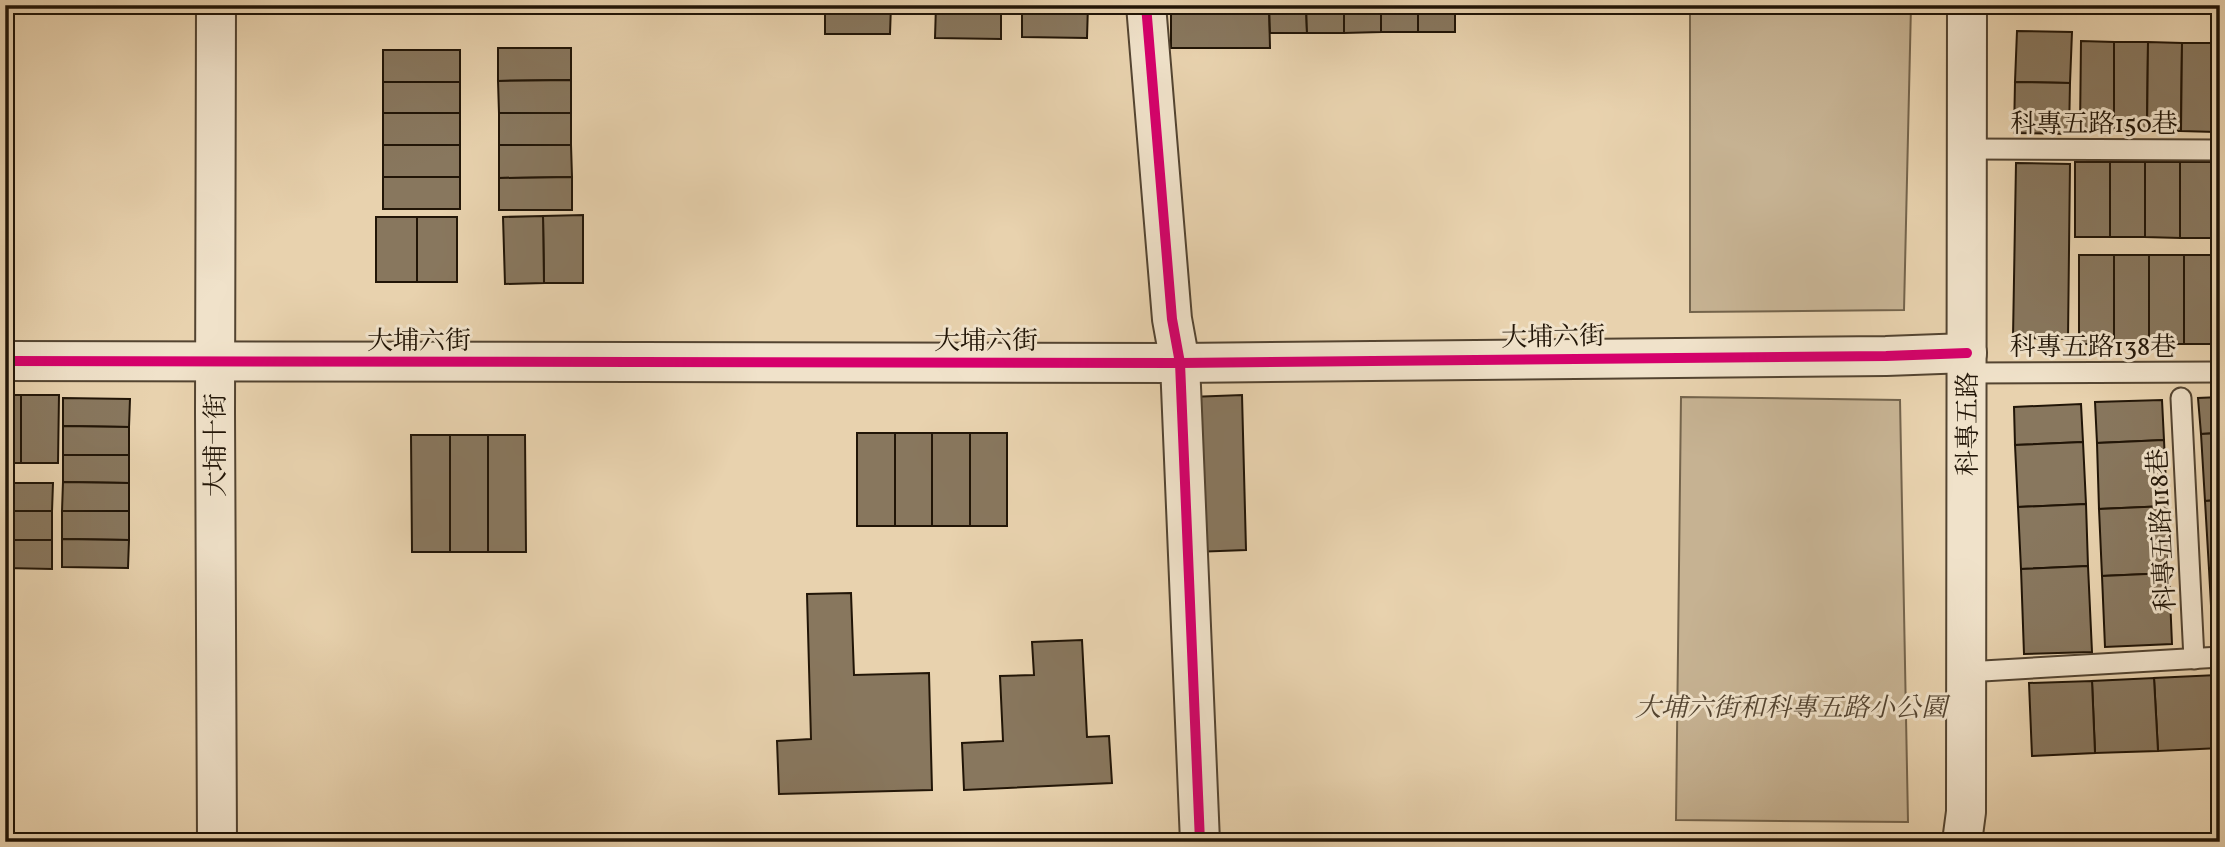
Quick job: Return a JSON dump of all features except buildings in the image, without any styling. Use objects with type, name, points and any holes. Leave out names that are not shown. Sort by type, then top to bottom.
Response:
[{"type":"street","name":"大埔十街","points":[[216,5],[217,842]]},
{"type":"street","points":[[1146,5],[1172,319],[1180,363],[1200,842]]},
{"type":"street","name":"科專五路","points":[[1962,842],[1966,812],[1968,5]]},
{"type":"street","name":"大埔六街","points":[[5,361],[1180,363],[1886,356],[1967,363]]},
{"type":"lane","name":"科專五路150巷","points":[[1968,149],[2220,150]]},
{"type":"lane","name":"科專五路138巷","points":[[1967,363],[2220,372]]},
{"type":"lane","name":"科專五路118巷","points":[[2181,398],[2194,659]]},
{"type":"lane","points":[[1966,672],[2220,657]]},
{"type":"green space","points":[[1690,5],[1911,5],[1904,310],[1690,312]]},
{"type":"green space","name":"大埔六街和科專五路小公園","points":[[1681,397],[1900,400],[1908,822],[1676,820]]},
{"type":"cycle path","points":[[1146,5],[1172,319],[1180,363],[1200,842]]},
{"type":"cycle path","points":[[5,361],[1180,363],[1967,353]]}]
